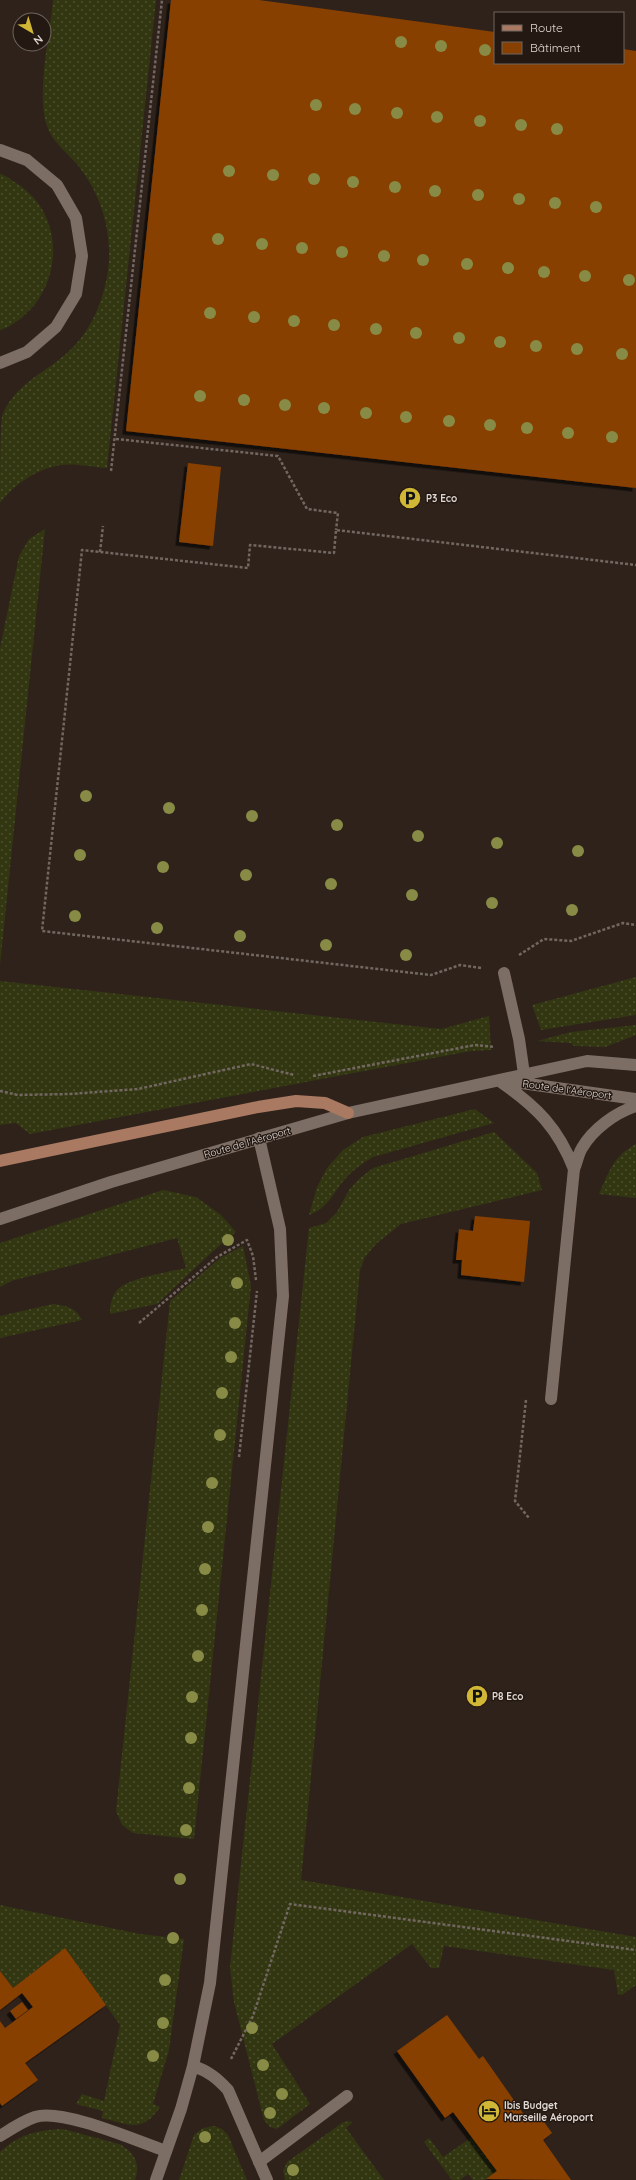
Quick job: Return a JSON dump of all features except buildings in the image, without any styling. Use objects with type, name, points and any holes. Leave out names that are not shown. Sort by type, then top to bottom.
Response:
[{"type":"main road","points":[[0,1161],[258,1107],[296,1101],[325,1103],[348,1113]]},
{"type":"street","points":[[0,150],[27,160],[57,185],[76,218],[82,256],[76,294],[56,327],[27,352],[1,364]]},
{"type":"street","points":[[504,973],[519,1039],[524,1074]]},
{"type":"street","name":"Route de l'Aéroport","points":[[0,1219],[111,1182],[348,1113],[587,1061],[636,1065]]},
{"type":"street","points":[[498,1080],[539,1111],[566,1148],[574,1169]]},
{"type":"street","name":"Route de l'Aéroport","points":[[498,1080],[636,1099]]},
{"type":"street","points":[[551,1399],[574,1169],[582,1149],[595,1133],[612,1117],[636,1106]]},
{"type":"street","points":[[156,2180],[181,2109],[193,2066],[210,1983],[283,1296],[280,1229],[259,1138]]},
{"type":"street","points":[[193,2066],[205,2071],[219,2080],[228,2090],[267,2180]]},
{"type":"street","points":[[259,2162],[347,2096]]},
{"type":"street","points":[[0,2136],[36,2116],[52,2115],[86,2123],[166,2150]]},
{"type":"path","points":[[112,472],[162,0]]},
{"type":"path","points":[[116,439],[278,456],[307,509],[338,513],[334,553],[250,545],[248,568],[82,550],[42,931],[431,975],[460,965],[487,969]]},
{"type":"path","points":[[100,552],[103,526]]},
{"type":"path","points":[[336,530],[636,565]]},
{"type":"path","points":[[515,958],[544,939],[571,941],[623,923],[636,925]]},
{"type":"path","points":[[305,1078],[475,1045],[495,1047]]},
{"type":"path","points":[[0,1091],[18,1095],[40,1095],[138,1089],[251,1064],[297,1076]]},
{"type":"path","points":[[139,1323],[217,1257],[246,1240],[253,1256],[256,1282]]},
{"type":"path","points":[[239,1463],[257,1288]]},
{"type":"path","points":[[219,2080],[253,2016],[290,1904],[636,1950]]},
{"type":"green space","points":[[53,0],[156,0],[107,468],[72,464],[52,467],[27,478],[12,490],[0,503],[0,445],[2,416],[7,405],[22,388],[67,353],[83,336],[95,316],[103,294],[108,271],[109,242],[107,227],[98,199],[84,174],[52,136],[47,126],[44,113],[43,81],[46,52],[52,52],[52,12]]},
{"type":"green space","points":[[0,174],[16,183],[30,194],[41,207],[48,222],[52,238],[53,255],[51,271],[45,288],[36,303],[20,319],[10,326],[0,330]]},
{"type":"green space","points":[[45,529],[0,965],[0,648],[19,556],[29,539]]},
{"type":"green space","points":[[636,977],[636,1015],[541,1030],[532,1005]]},
{"type":"green space","points":[[0,981],[441,1029],[489,1016],[491,1050],[471,1051],[30,1134],[16,1123],[0,1125]]},
{"type":"green space","points":[[636,1025],[636,1035],[605,1047],[574,1046],[571,1043],[537,1041],[571,1032]]},
{"type":"green space","points":[[475,1109],[494,1123],[373,1157],[349,1175],[322,1208],[309,1215],[317,1187],[327,1168],[343,1150],[363,1137]]},
{"type":"green space","points":[[494,1132],[537,1173],[542,1190],[401,1224],[376,1244],[365,1257],[360,1270],[301,1880],[636,1937],[636,1985],[622,1995],[618,1994],[614,1970],[444,1946],[439,1968],[431,1968],[412,1944],[272,2044],[310,2104],[277,2129],[270,2127],[264,2120],[234,2002],[230,1967],[309,1228],[326,1223],[337,1212],[349,1190],[360,1178],[373,1168]]},
{"type":"green space","points":[[636,1144],[636,1198],[599,1194],[617,1159]]},
{"type":"green space","points":[[163,1190],[196,1197],[221,1215],[236,1232],[211,1253],[157,1304],[110,1314],[113,1296],[122,1286],[149,1276],[186,1268],[177,1238],[11,1281],[0,1287],[0,1243]]},
{"type":"green space","points":[[243,1246],[251,1286],[194,1839],[133,1833],[122,1825],[116,1811],[170,1301],[220,1258]]},
{"type":"green space","points":[[53,1304],[70,1308],[76,1312],[82,1320],[0,1338],[0,1316]]},
{"type":"green space","points":[[0,1905],[140,1934],[184,1939],[169,2050],[153,2104],[160,2107],[147,2121],[134,2125],[120,2123],[102,2118],[103,2111],[76,2104],[82,2094],[104,2101],[120,2025],[65,1948],[13,1988],[0,1971]]},
{"type":"green space","points":[[348,2121],[353,2122],[346,2128],[384,2180],[285,2180],[283,2171],[287,2162],[342,2123]]},
{"type":"green space","points":[[214,2126],[222,2129],[228,2135],[247,2180],[179,2180],[194,2135],[203,2128]]},
{"type":"green space","points":[[63,2129],[119,2144],[124,2147],[132,2154],[137,2163],[137,2174],[135,2180],[0,2180],[0,2152],[7,2146],[29,2134],[45,2130]]},
{"type":"green space","points":[[472,2137],[497,2171],[485,2180],[473,2180],[468,2174],[460,2180],[452,2180],[424,2142],[429,2138],[443,2157]]},
{"type":"place","name":"P3 Eco","points":[[410,498]]},
{"type":"place","name":"P8 Eco","points":[[477,1696]]},
{"type":"place","name":"Ibis Budget Marseille Aéroport","points":[[489,2111]]}]
